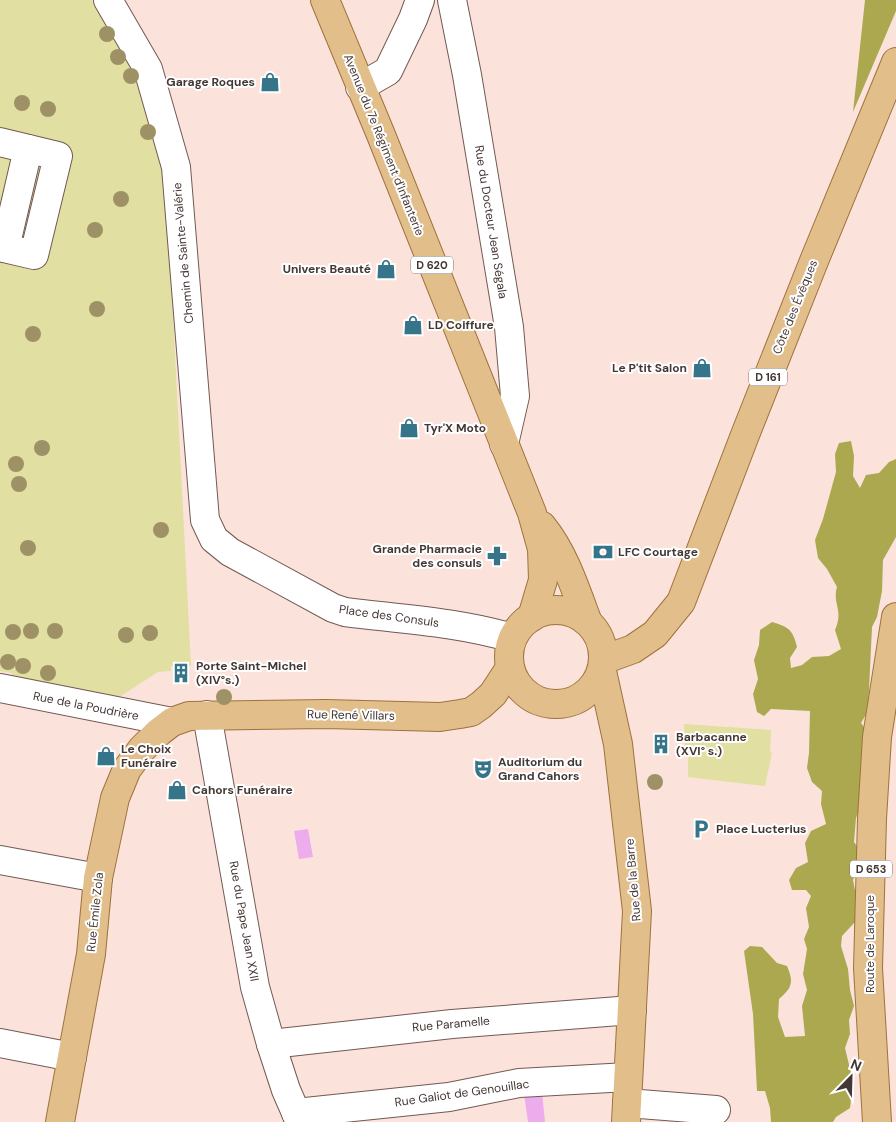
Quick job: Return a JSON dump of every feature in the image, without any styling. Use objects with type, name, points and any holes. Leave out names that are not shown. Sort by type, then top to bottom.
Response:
[{"type":"main road","name":"Avenue du 7e Régiment d'Infanterie","points":[[326,0],[360,86],[382,135],[532,513],[542,549],[543,580],[532,616]]},
{"type":"main road","name":"Côte des Évêques","points":[[602,665],[633,649],[656,634],[681,602],[814,261],[896,62]]},
{"type":"main road","name":"Avenue du 7e Régiment d'Infanterie","points":[[532,513],[554,541],[575,588],[586,620]]},
{"type":"main road","points":[[560,610],[574,613],[586,620],[596,632],[602,645],[602,665],[595,685],[576,700],[562,704],[534,699],[515,680],[510,668],[509,655],[512,638],[523,623],[532,616],[545,611],[560,610]]},
{"type":"main road","name":"Route de Laroque","points":[[877,1122],[868,968],[872,819],[877,738],[896,617]]},
{"type":"main road","name":"Rue de la Barre","points":[[602,665],[618,744],[636,891],[637,911],[627,1101]]},
{"type":"main road","name":"Rue René Villars","points":[[172,722],[189,716],[207,715],[326,714],[440,717],[460,714],[471,712],[493,694],[510,668]]},
{"type":"main road","name":"Rue Émile Zola","points":[[60,1122],[91,954],[98,878],[115,798],[127,769],[142,749],[172,722]]},
{"type":"street","name":"Chemin de Sainte-Valérie","points":[[108,0],[148,69],[176,167],[205,520]]},
{"type":"street","points":[[360,86],[388,71],[417,10],[455,11]]},
{"type":"street","name":"Rue du Docteur Jean Ségala","points":[[455,11],[509,327],[515,396],[504,444]]},
{"type":"street","points":[[0,142],[28,149],[2,248]]},
{"type":"street","name":"Place des Consuls","points":[[205,520],[214,539],[230,552],[334,608],[345,612],[494,632],[512,638]]},
{"type":"street","name":"Rue de la Poudrière","points":[[0,688],[172,722]]},
{"type":"street","name":"Rue du Pape Jean XXII","points":[[207,715],[255,987],[271,1044],[298,1118]]},
{"type":"street","points":[[0,860],[98,878]]},
{"type":"street","name":"Rue Paramelle","points":[[271,1044],[452,1024],[632,1010]]},
{"type":"street","points":[[0,1043],[72,1057]]},
{"type":"street","name":"Rue Galiot de Genouillac","points":[[298,1118],[449,1097],[519,1084],[627,1101],[716,1110]]},
{"type":"shaded area","points":[[0,0],[92,0],[137,78],[166,177],[191,666],[171,666],[171,671],[158,672],[110,703],[11,684],[12,673],[0,671]]},
{"type":"shaded area","points":[[865,0],[896,0],[896,11],[853,112]]},
{"type":"shaded area","points":[[851,441],[854,456],[853,476],[860,488],[866,475],[879,473],[889,462],[896,459],[896,537],[883,560],[882,591],[877,617],[872,627],[868,711],[861,723],[867,731],[865,793],[856,818],[854,842],[861,852],[861,861],[853,880],[858,906],[855,922],[842,936],[841,946],[848,969],[854,1006],[849,1020],[850,1034],[845,1048],[851,1073],[852,1092],[850,1108],[836,1117],[833,1122],[771,1122],[770,1108],[765,1091],[757,1091],[753,1014],[744,951],[750,946],[762,947],[777,963],[787,966],[791,981],[787,991],[779,999],[778,1017],[785,1037],[805,1036],[802,1006],[807,990],[803,974],[807,949],[804,939],[809,927],[806,908],[811,896],[806,890],[792,890],[789,880],[796,868],[808,862],[805,843],[811,831],[826,824],[821,804],[822,791],[812,782],[807,768],[810,711],[771,709],[764,716],[757,712],[753,694],[758,679],[754,660],[759,645],[760,630],[772,622],[789,630],[794,637],[797,647],[790,658],[791,668],[802,665],[812,657],[829,656],[841,649],[835,630],[838,617],[837,587],[818,558],[815,540],[836,472],[835,454],[839,443]]},
{"type":"shaded area","points":[[684,724],[771,730],[770,752],[772,753],[765,786],[688,777],[688,757],[685,756]]},
{"type":"shaded area","points":[[308,829],[313,857],[299,859],[294,831]]},
{"type":"shaded area","points":[[542,1092],[545,1122],[528,1122],[524,1094]]},
{"type":"place","name":"Garage Roques","points":[[270,82]]},
{"type":"place","name":"Univers Beauté","points":[[386,269]]},
{"type":"place","name":"LD Coiffure","points":[[413,325]]},
{"type":"place","name":"Le P'tit Salon","points":[[702,368]]},
{"type":"place","name":"Tyr'X Moto","points":[[409,428]]},
{"type":"place","name":"LFC Courtage","points":[[603,552]]},
{"type":"place","name":"Grande Pharmacie des consuls","points":[[497,556]]},
{"type":"place","name":"Porte Saint-Michel (XIV°s.)","points":[[181,673]]},
{"type":"place","name":"Barbacanne (XVI° s.)","points":[[661,744]]},
{"type":"place","name":"Le Choix Funéraire","points":[[106,756]]},
{"type":"place","name":"Auditorium du Grand Cahors","points":[[483,769]]},
{"type":"place","name":"Cahors Funéraire","points":[[177,790]]},
{"type":"place","name":"Place Lucterius","points":[[701,829]]}]
